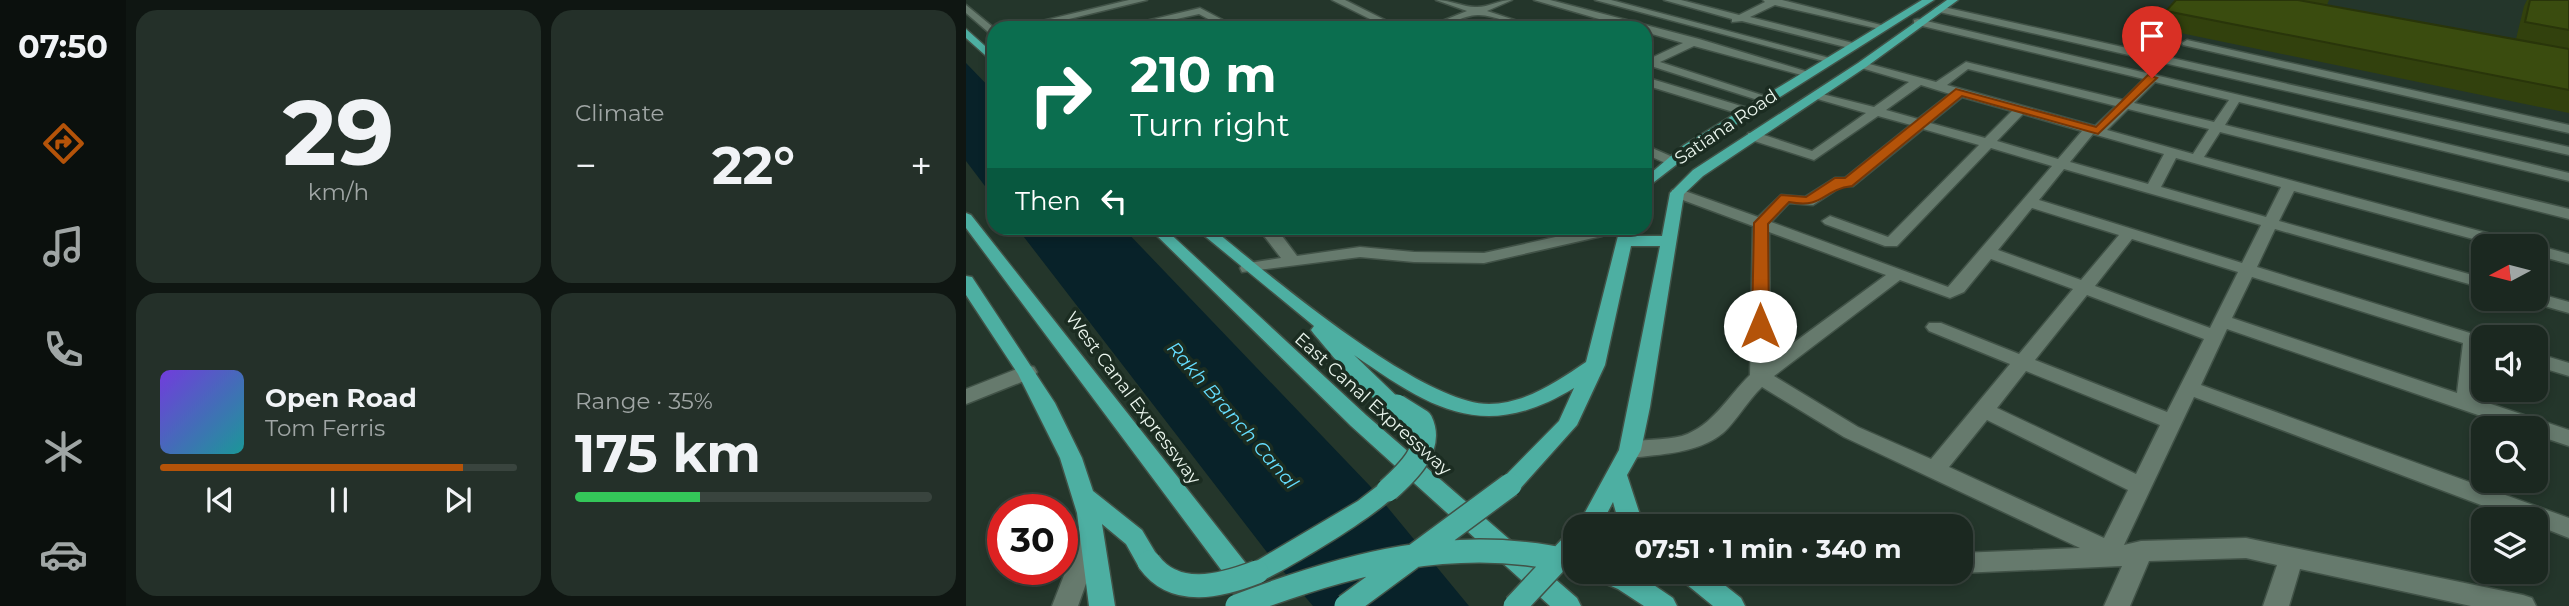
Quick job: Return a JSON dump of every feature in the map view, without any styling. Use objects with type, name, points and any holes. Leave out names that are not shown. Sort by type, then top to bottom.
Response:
[{"type":"main road","name":"Satiana Road","points":[[1652,178],[1670,161],[1884,27],[1953,0]]},
{"type":"main road","name":"Satiana Road","points":[[1595,514],[1630,450],[1640,407],[1677,193],[1698,173],[1862,65],[1936,6]]},
{"type":"main road","points":[[966,33],[987,52]]},
{"type":"main road","name":"West Canal Expressway","points":[[966,218],[1195,520],[1264,606]]},
{"type":"main road","name":"East Canal Expressway","points":[[1163,235],[1275,346],[1445,500],[1568,606]]},
{"type":"main road","points":[[1211,235],[1301,310],[1434,397],[1486,412],[1527,404],[1554,393],[1595,365]]},
{"type":"main road","points":[[1346,606],[1510,485],[1567,425],[1595,365],[1626,235]]},
{"type":"main road","points":[[1632,235],[1668,241]]},
{"type":"main road","points":[[966,281],[985,314],[1027,372],[1073,457],[1086,497],[1102,606]]},
{"type":"main road","points":[[1086,497],[1134,537],[1163,579],[1191,585],[1221,584],[1257,572],[1366,507],[1400,480],[1421,451],[1426,437],[1421,421],[1367,381],[1301,310]]},
{"type":"main road","points":[[1617,476],[1628,514]]},
{"type":"main road","points":[[1237,606],[1329,573],[1379,560],[1442,551],[1486,550],[1563,560]]},
{"type":"main road","points":[[1515,606],[1563,555]]},
{"type":"main road","points":[[1631,584],[1664,606]]},
{"type":"main road","points":[[1704,584],[1732,606]]},
{"type":"street","points":[[1049,21],[1142,0]]},
{"type":"street","points":[[1337,0],[1381,21]]},
{"type":"street","points":[[1441,0],[1512,21]]},
{"type":"street","points":[[1449,21],[1507,0]]},
{"type":"street","points":[[1539,0],[1617,21]]},
{"type":"street","points":[[1524,21],[1578,0]]},
{"type":"street","points":[[1600,0],[1831,60]]},
{"type":"street","points":[[1669,0],[1853,46]]},
{"type":"street","points":[[1652,61],[1773,0],[1884,27]]},
{"type":"street","points":[[1936,6],[2569,152]]},
{"type":"street","points":[[966,8],[987,28]]},
{"type":"street","points":[[1156,21],[1199,11],[1219,21]]},
{"type":"street","points":[[1918,22],[2569,177]]},
{"type":"street","points":[[1652,31],[1810,74]]},
{"type":"street","points":[[2188,43],[2569,129]]},
{"type":"street","points":[[1652,64],[1769,99]]},
{"type":"street","points":[[1862,65],[2473,234]]},
{"type":"street","points":[[1938,86],[1966,65],[2569,214]]},
{"type":"street","points":[[1677,193],[1950,293],[1958,288],[2062,163],[2152,78]]},
{"type":"street","points":[[1753,136],[1814,156],[1920,80]]},
{"type":"street","points":[[1652,83],[1746,112]]},
{"type":"street","points":[[1760,377],[1761,223],[1786,198],[1808,202],[1840,181],[1848,183],[1960,92]]},
{"type":"street","points":[[1818,95],[2471,279]]},
{"type":"street","points":[[2196,159],[2236,98]]},
{"type":"street","points":[[1830,221],[1891,243],[2021,109]]},
{"type":"street","points":[[1652,152],[1670,161]]},
{"type":"street","points":[[2153,188],[2172,152]]},
{"type":"street","points":[[2113,554],[2141,486],[2289,185]]},
{"type":"street","points":[[2029,202],[2471,339]]},
{"type":"street","points":[[1935,469],[2129,233]]},
{"type":"street","points":[[1271,235],[1292,261]]},
{"type":"street","points":[[1248,268],[1360,252],[1414,257],[1484,258],[1587,235]]},
{"type":"street","points":[[1988,252],[2084,288],[2466,404],[2569,439]]},
{"type":"street","points":[[2548,253],[2569,259]]},
{"type":"street","points":[[1630,450],[1686,443],[1717,427],[1739,397],[1760,377],[1898,274]]},
{"type":"street","points":[[2548,302],[2569,308]]},
{"type":"street","points":[[1935,327],[2172,422]]},
{"type":"street","points":[[2548,363],[2569,370]]},
{"type":"street","points":[[966,397],[1027,372]]},
{"type":"street","points":[[1760,377],[1852,432],[2113,554]]},
{"type":"street","points":[[2466,404],[2471,378]]},
{"type":"street","points":[[2189,388],[2569,528]]},
{"type":"street","points":[[1984,410],[2141,486]]},
{"type":"street","points":[[1065,606],[1087,547],[1073,457]]},
{"type":"street","points":[[1973,562],[2141,551],[2246,548],[2523,606]]},
{"type":"street","points":[[2117,606],[2141,551]]},
{"type":"street","points":[[2276,606],[2292,556]]},
{"type":"water","points":[[966,63],[987,85],[987,189],[966,161]]},
{"type":"water","name":"Rakh Branch Canal","points":[[1022,235],[1130,235],[1370,486],[1469,606],[1313,606],[1266,551]]},
{"type":"building","points":[[2176,0],[2298,0],[2569,49],[2569,90],[2166,11]]},
{"type":"building","points":[[2530,0],[2569,0],[2569,30],[2525,22]]},
{"type":"route","points":[[1760,326],[1761,223],[1786,198],[1808,202],[1840,181],[1848,183],[1960,92],[2098,131],[2152,78]]}]
